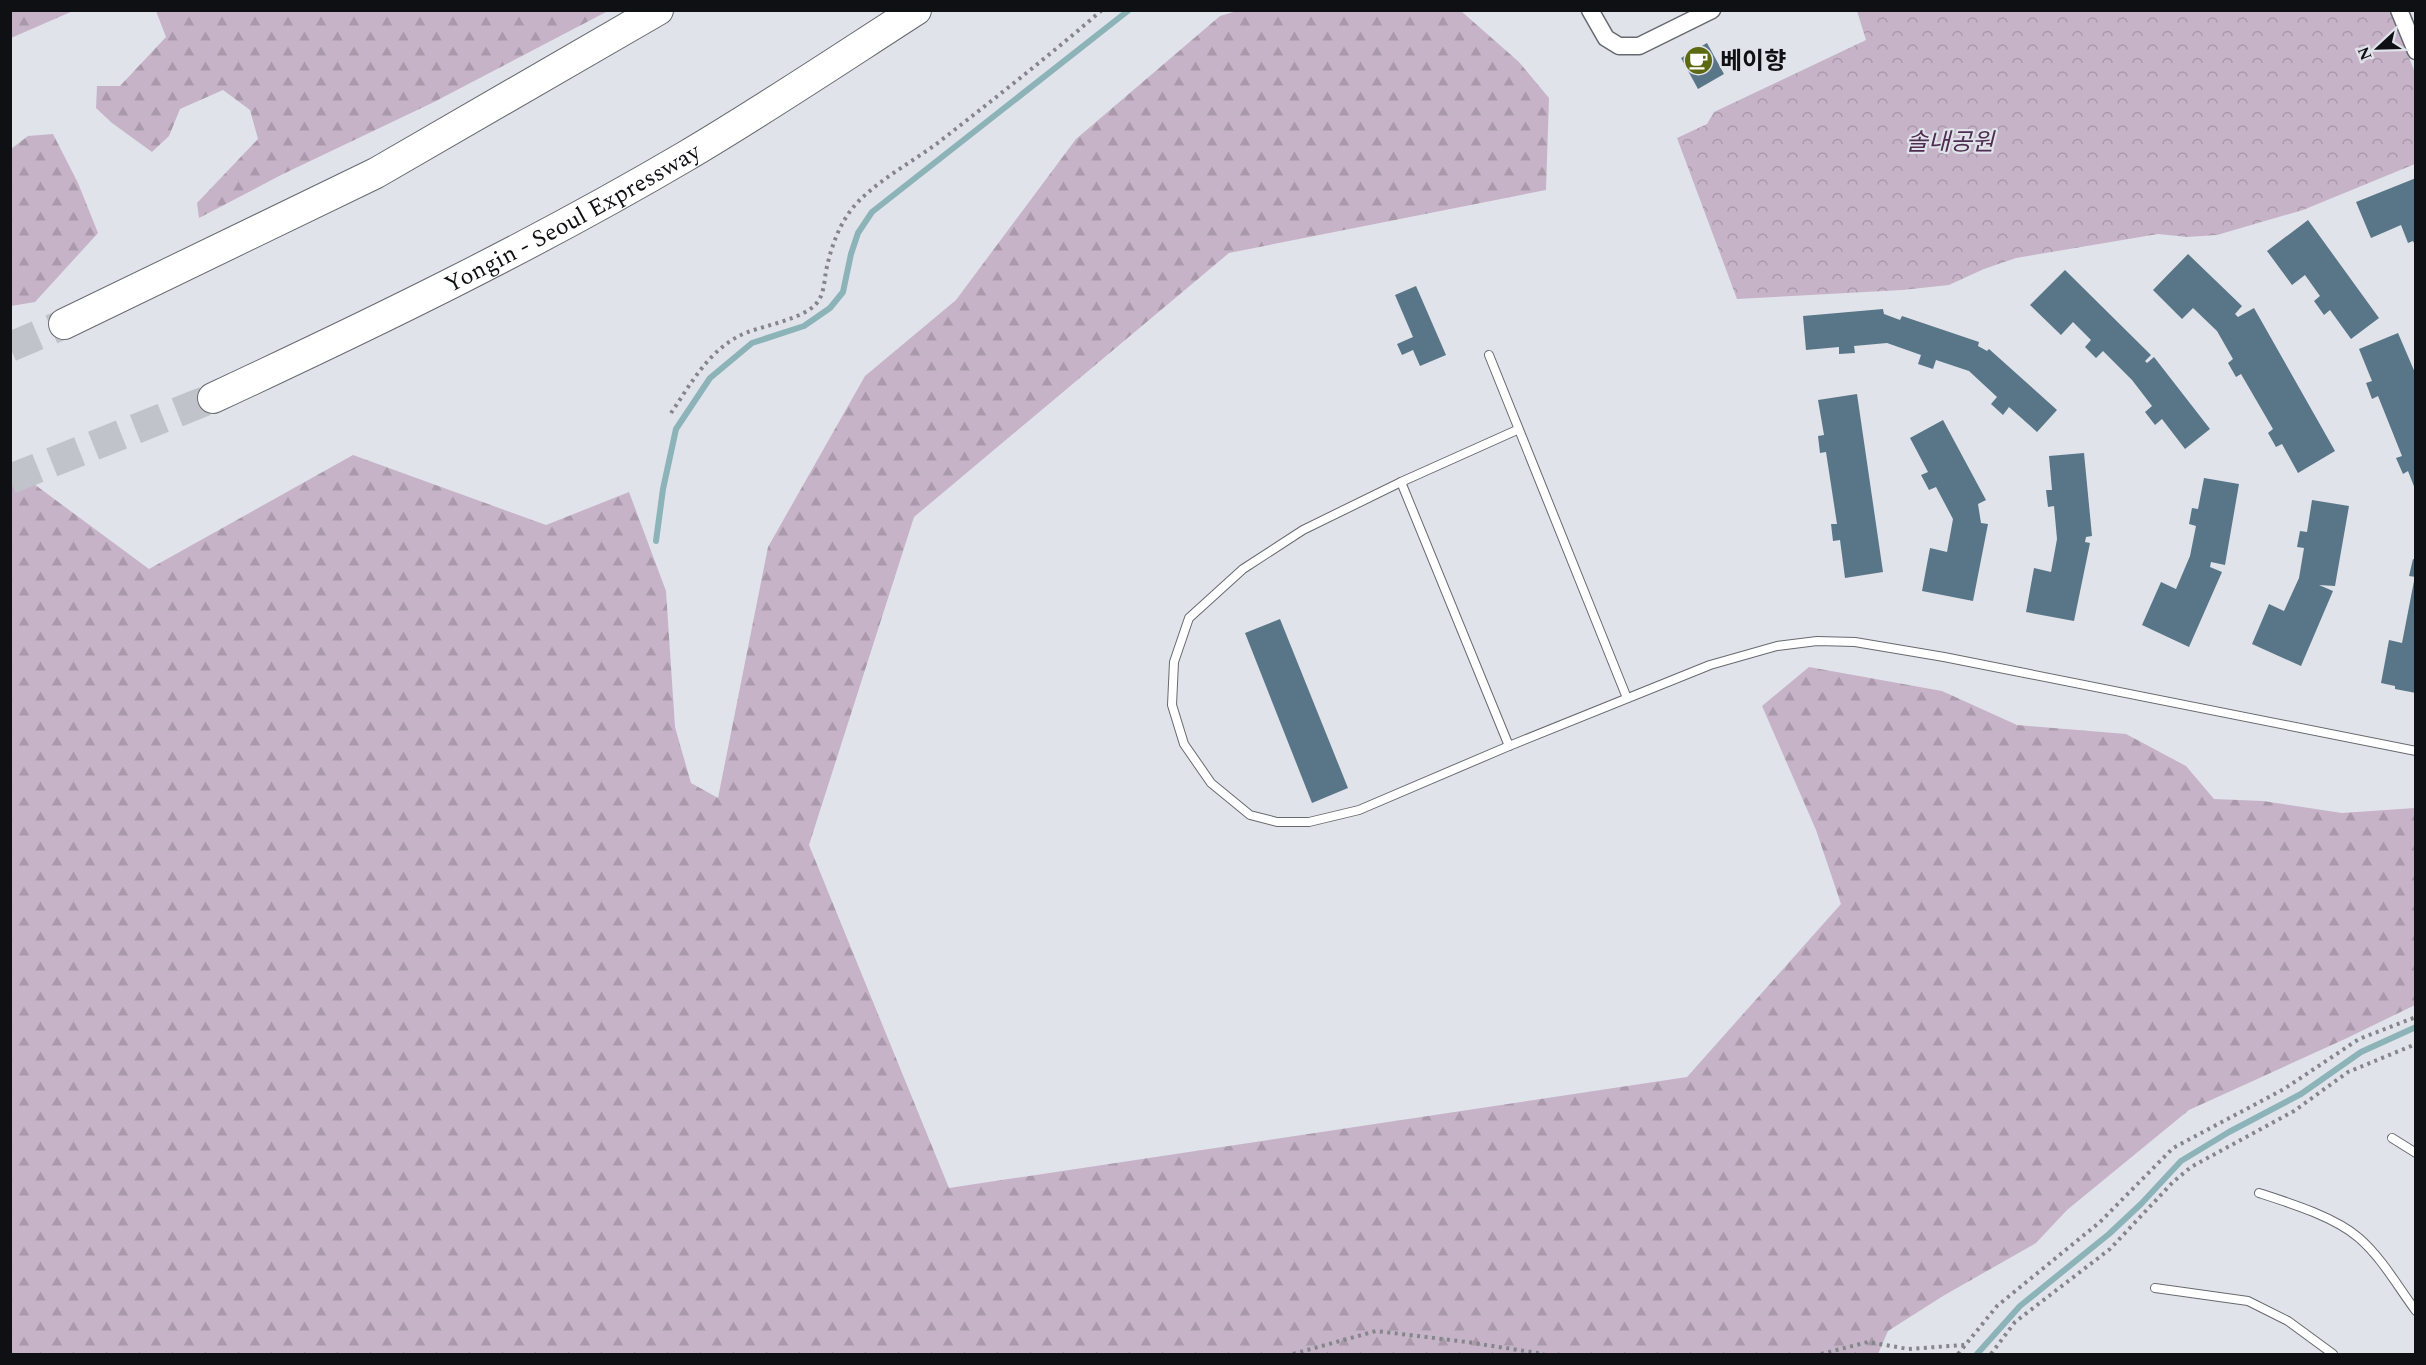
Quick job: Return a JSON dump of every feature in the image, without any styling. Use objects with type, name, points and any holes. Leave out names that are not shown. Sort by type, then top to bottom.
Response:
[{"type":"highway","points":[[64,324],[376,172],[658,10]]},
{"type":"highway","name":"Yongin - Seoul Expressway","points":[[213,398],[353,333],[533,242],[687,156],[916,10]]},
{"type":"street","points":[[1590,10],[1606,38],[1620,46],[1640,46],[1712,10]]},
{"type":"street","points":[[2399,10],[2415,51]]},
{"type":"lane","points":[[1489,355],[1517,430],[1627,698]]},
{"type":"lane","points":[[1517,430],[1401,482],[1303,530],[1243,569],[1189,618],[1174,662],[1172,705],[1184,744],[1211,783],[1250,815],[1277,822],[1309,822],[1359,810],[1509,746],[1710,665],[1754,652],[1817,641],[1855,642],[1944,657],[2415,751]]},
{"type":"lane","points":[[1401,482],[1509,746]]},
{"type":"lane","points":[[2392,1138],[2415,1153]]},
{"type":"lane","points":[[2259,1193],[2316,1213],[2359,1238],[2387,1271],[2415,1311]]},
{"type":"lane","points":[[2155,1288],[2248,1301],[2288,1321],[2333,1354]]},
{"type":"path","points":[[671,413],[698,372],[722,346],[746,333],[780,322],[814,306],[822,295],[838,230],[854,207],[876,185],[1004,92],[1102,10]]},
{"type":"path","points":[[1958,1354],[1997,1306],[2092,1229],[2173,1148],[2284,1089],[2359,1039],[2415,1017]]},
{"type":"path","points":[[1991,1354],[2015,1322],[2110,1249],[2173,1182],[2191,1167],[2295,1111],[2348,1072],[2415,1044]]},
{"type":"path","points":[[1293,1354],[1376,1331],[1544,1354]]},
{"type":"path","points":[[1821,1354],[1868,1342],[1908,1349],[1965,1345]]},
{"type":"green space","points":[[11,10],[73,10],[73,11],[11,38]]},
{"type":"green space","points":[[156,11],[608,11],[432,103],[283,174],[199,218],[197,203],[258,139],[250,110],[223,90],[180,109],[169,136],[152,152],[112,123],[96,108],[97,86],[120,86],[166,37]]},
{"type":"green space","points":[[1237,11],[1461,11],[1519,62],[1549,98],[1546,190],[1229,253],[914,517],[809,845],[949,1188],[1687,1077],[1841,904],[1816,830],[1762,706],[1809,667],[1942,691],[2017,725],[2126,734],[2186,766],[2214,799],[2263,801],[2342,813],[2415,808],[2415,1005],[2189,1110],[2067,1210],[2036,1243],[1943,1296],[1888,1331],[1878,1354],[11,1354],[11,467],[149,569],[353,455],[546,525],[629,492],[666,591],[675,727],[691,783],[718,798],[768,547],[865,376],[956,300],[1076,139],[1220,16]]},
{"type":"green space","name":"솔내공원","points":[[1857,11],[2389,11],[2415,72],[2415,164],[2303,210],[2217,235],[2187,237],[2158,234],[2016,258],[1949,285],[1902,290],[1737,299],[1677,138],[1707,124],[1714,112],[1866,40]]},
{"type":"green space","points":[[53,134],[78,183],[98,233],[35,302],[11,306],[11,149],[28,136]]},
{"type":"building","points":[[1707,43],[1724,74],[1698,89],[1681,58]]},
{"type":"building","points":[[2416,178],[2416,247],[2413,241],[2408,243],[2401,225],[2371,238],[2356,202]]},
{"type":"building","points":[[2308,220],[2379,318],[2351,339],[2330,310],[2324,315],[2314,301],[2320,296],[2305,275],[2292,285],[2267,251]]},
{"type":"building","points":[[2188,254],[2242,306],[2235,314],[2238,317],[2254,308],[2335,451],[2298,473],[2282,444],[2276,447],[2268,433],[2273,429],[2241,374],[2236,377],[2228,363],[2233,359],[2217,331],[2193,308],[2182,319],[2153,290]]},
{"type":"building","points":[[2065,270],[2151,355],[2145,361],[2147,363],[2154,357],[2210,429],[2185,449],[2162,419],[2155,425],[2145,412],[2152,406],[2132,380],[2103,351],[2096,358],[2085,347],[2091,340],[2073,322],[2061,335],[2030,305]]},
{"type":"building","points":[[1416,286],[1446,355],[1420,366],[1413,350],[1402,355],[1397,344],[1413,337],[1395,295]]},
{"type":"building","points":[[1883,309],[1884,314],[1900,320],[1902,316],[1979,342],[1978,346],[1987,351],[1989,349],[2057,410],[2037,432],[2009,407],[2003,415],[1991,404],[1997,397],[1969,371],[1936,360],[1933,369],[1918,364],[1921,355],[1887,343],[1854,346],[1855,353],[1839,354],[1839,347],[1806,350],[1803,316]]},
{"type":"building","points":[[2398,333],[2416,375],[2415,489],[2408,471],[2403,474],[2396,458],[2402,456],[2378,396],[2372,399],[2366,383],[2372,381],[2359,349]]},
{"type":"building","points":[[1857,394],[1883,572],[1845,578],[1840,540],[1833,541],[1831,524],[1837,524],[1826,452],[1820,453],[1818,436],[1824,435],[1818,400]]},
{"type":"building","points":[[1943,420],[1986,500],[1978,504],[1981,523],[1988,524],[1973,601],[1922,591],[1930,548],[1947,552],[1953,519],[1936,487],[1929,490],[1921,475],[1928,472],[1910,438]]},
{"type":"building","points":[[2084,453],[2092,536],[2086,537],[2085,542],[2090,543],[2074,621],[2026,612],[2034,568],[2051,572],[2057,539],[2054,506],[2048,507],[2046,490],[2052,490],[2049,456]]},
{"type":"building","points":[[2204,478],[2239,484],[2225,565],[2211,562],[2210,567],[2222,572],[2189,647],[2142,625],[2161,582],[2176,589],[2190,556],[2196,526],[2189,524],[2192,508],[2198,509]]},
{"type":"building","points":[[2312,500],[2349,506],[2335,586],[2319,585],[2333,591],[2301,666],[2252,644],[2269,604],[2284,611],[2299,578],[2304,548],[2297,547],[2300,531],[2307,532]]},
{"type":"building","points":[[2413,559],[2416,560],[2416,577],[2409,576]]},
{"type":"building","points":[[2414,581],[2416,581],[2416,693],[2395,689],[2395,686],[2381,683],[2389,640],[2402,643]]},
{"type":"building","points":[[1280,619],[1348,788],[1312,803],[1245,633]]},
{"type":"waterway","points":[[656,541],[663,489],[676,429],[710,378],[752,343],[804,326],[830,308],[843,292],[858,233],[872,212],[1129,10]]},
{"type":"waterway","points":[[1977,1354],[2020,1306],[2109,1234],[2181,1161],[2229,1132],[2301,1094],[2361,1052],[2416,1027]]},
{"type":"tunnel","points":[[10,347],[64,324]]},
{"type":"tunnel","points":[[10,479],[213,398]]},
{"type":"place","name":"베이향","points":[[1699,61]]}]
